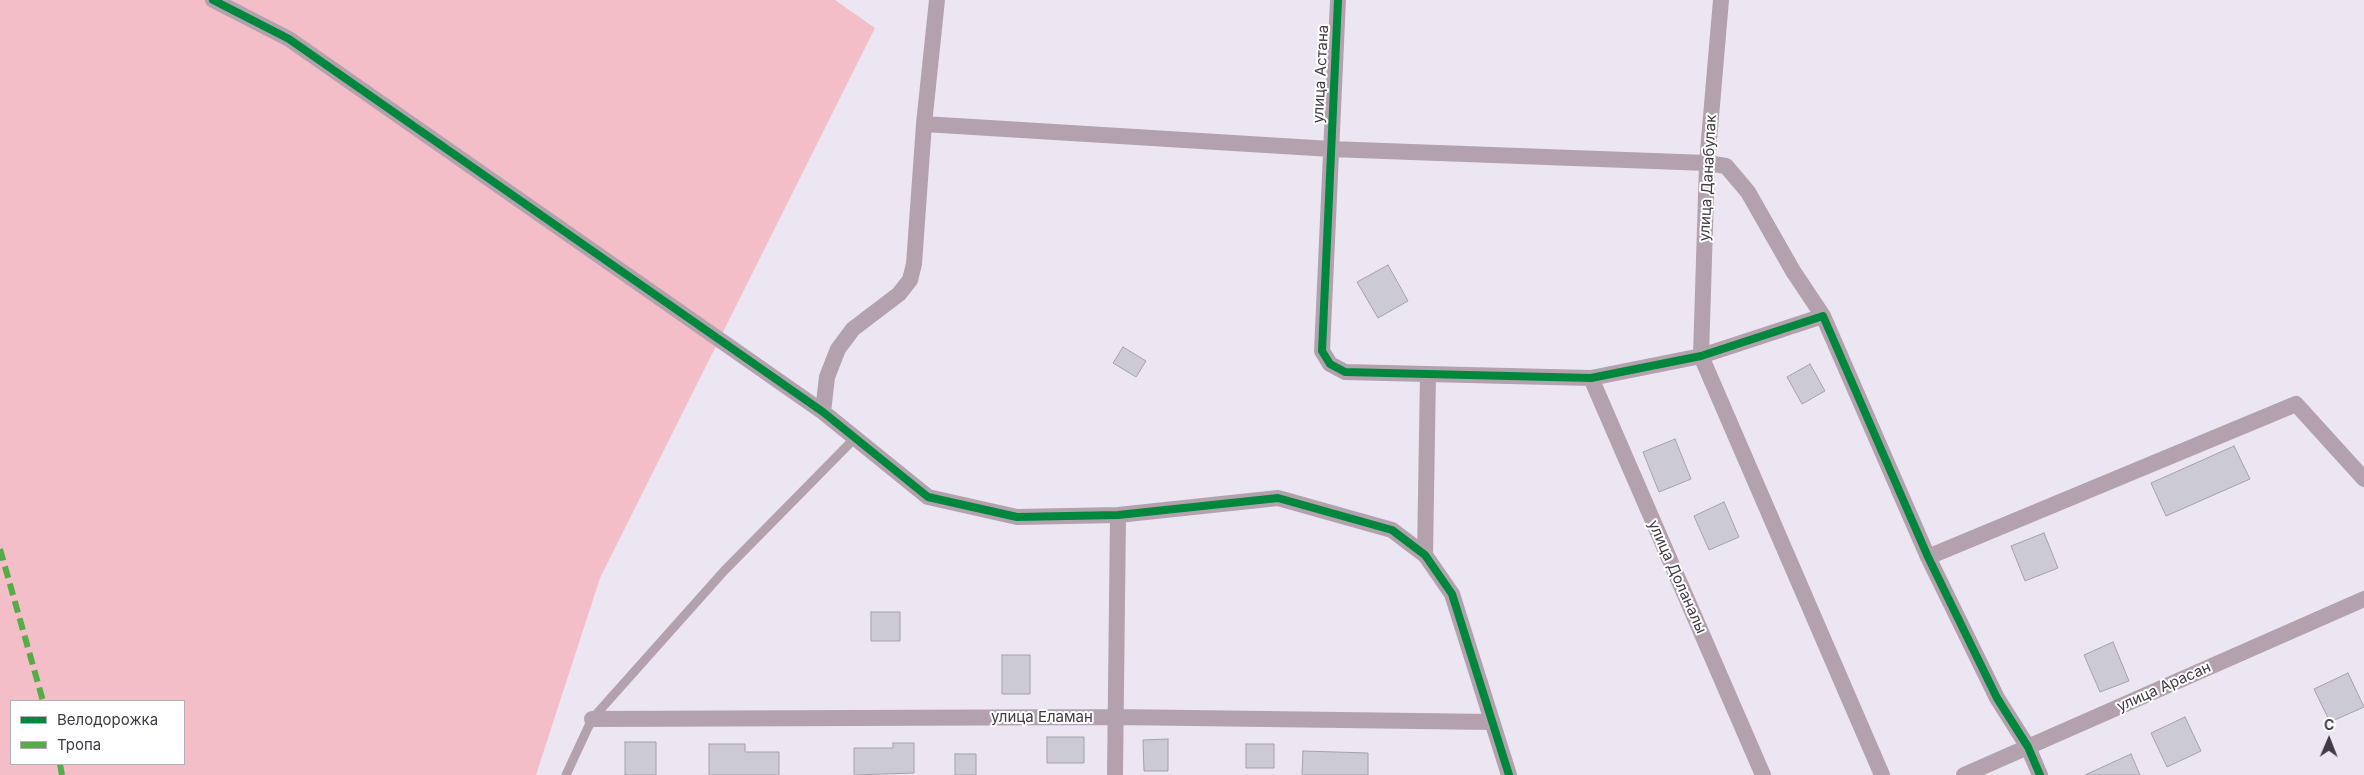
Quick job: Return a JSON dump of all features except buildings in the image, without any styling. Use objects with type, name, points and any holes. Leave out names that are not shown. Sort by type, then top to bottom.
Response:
[{"type":"street","points":[[213,0],[289,39],[823,412],[928,497],[1017,517],[1118,515],[1278,498],[1392,530],[1425,555],[1452,594],[1509,775]]},
{"type":"street","points":[[823,412],[827,377],[838,349],[853,329],[900,294],[910,280],[914,264],[924,124],[937,0]]},
{"type":"street","name":"улица Астана","points":[[1338,0],[1322,351],[1330,364],[1345,372],[1591,378],[1701,356],[1823,316]]},
{"type":"street","name":"улица Данабулак","points":[[1701,356],[1708,163],[1721,0]]},
{"type":"street","points":[[924,124],[1331,149],[1708,163],[1726,166],[1748,192],[1793,271],[1823,316],[1928,557],[1997,698],[2028,747],[2040,775]]},
{"type":"street","points":[[1701,356],[1882,775]]},
{"type":"street","points":[[1425,555],[1428,374]]},
{"type":"street","name":"улица Доланалы","points":[[1591,378],[1763,775]]},
{"type":"street","points":[[1928,557],[2296,404],[2364,479]]},
{"type":"street","points":[[1115,775],[1118,515]]},
{"type":"street","name":"улица Арасан","points":[[1964,775],[2364,599]]},
{"type":"street","name":"улица Еламан","points":[[592,719],[1115,717],[1492,722]]},
{"type":"lane","points":[[566,775],[592,719],[724,571],[855,438]]},
{"type":"shaded area","points":[[0,0],[835,0],[875,28],[600,578],[536,775],[0,775]]},
{"type":"marked path","points":[[0,549],[43,700]]},
{"type":"marked path","points":[[60,765],[62,775]]},
{"type":"cycle path","points":[[213,0],[289,39],[823,412],[928,497],[1017,517],[1118,515],[1278,498],[1392,530],[1425,555],[1452,594],[1509,775]]},
{"type":"cycle path","points":[[1338,0],[1322,351],[1330,364],[1345,372],[1591,378],[1701,356],[1823,316],[1928,557],[1997,698],[2028,747],[2040,775]]}]
